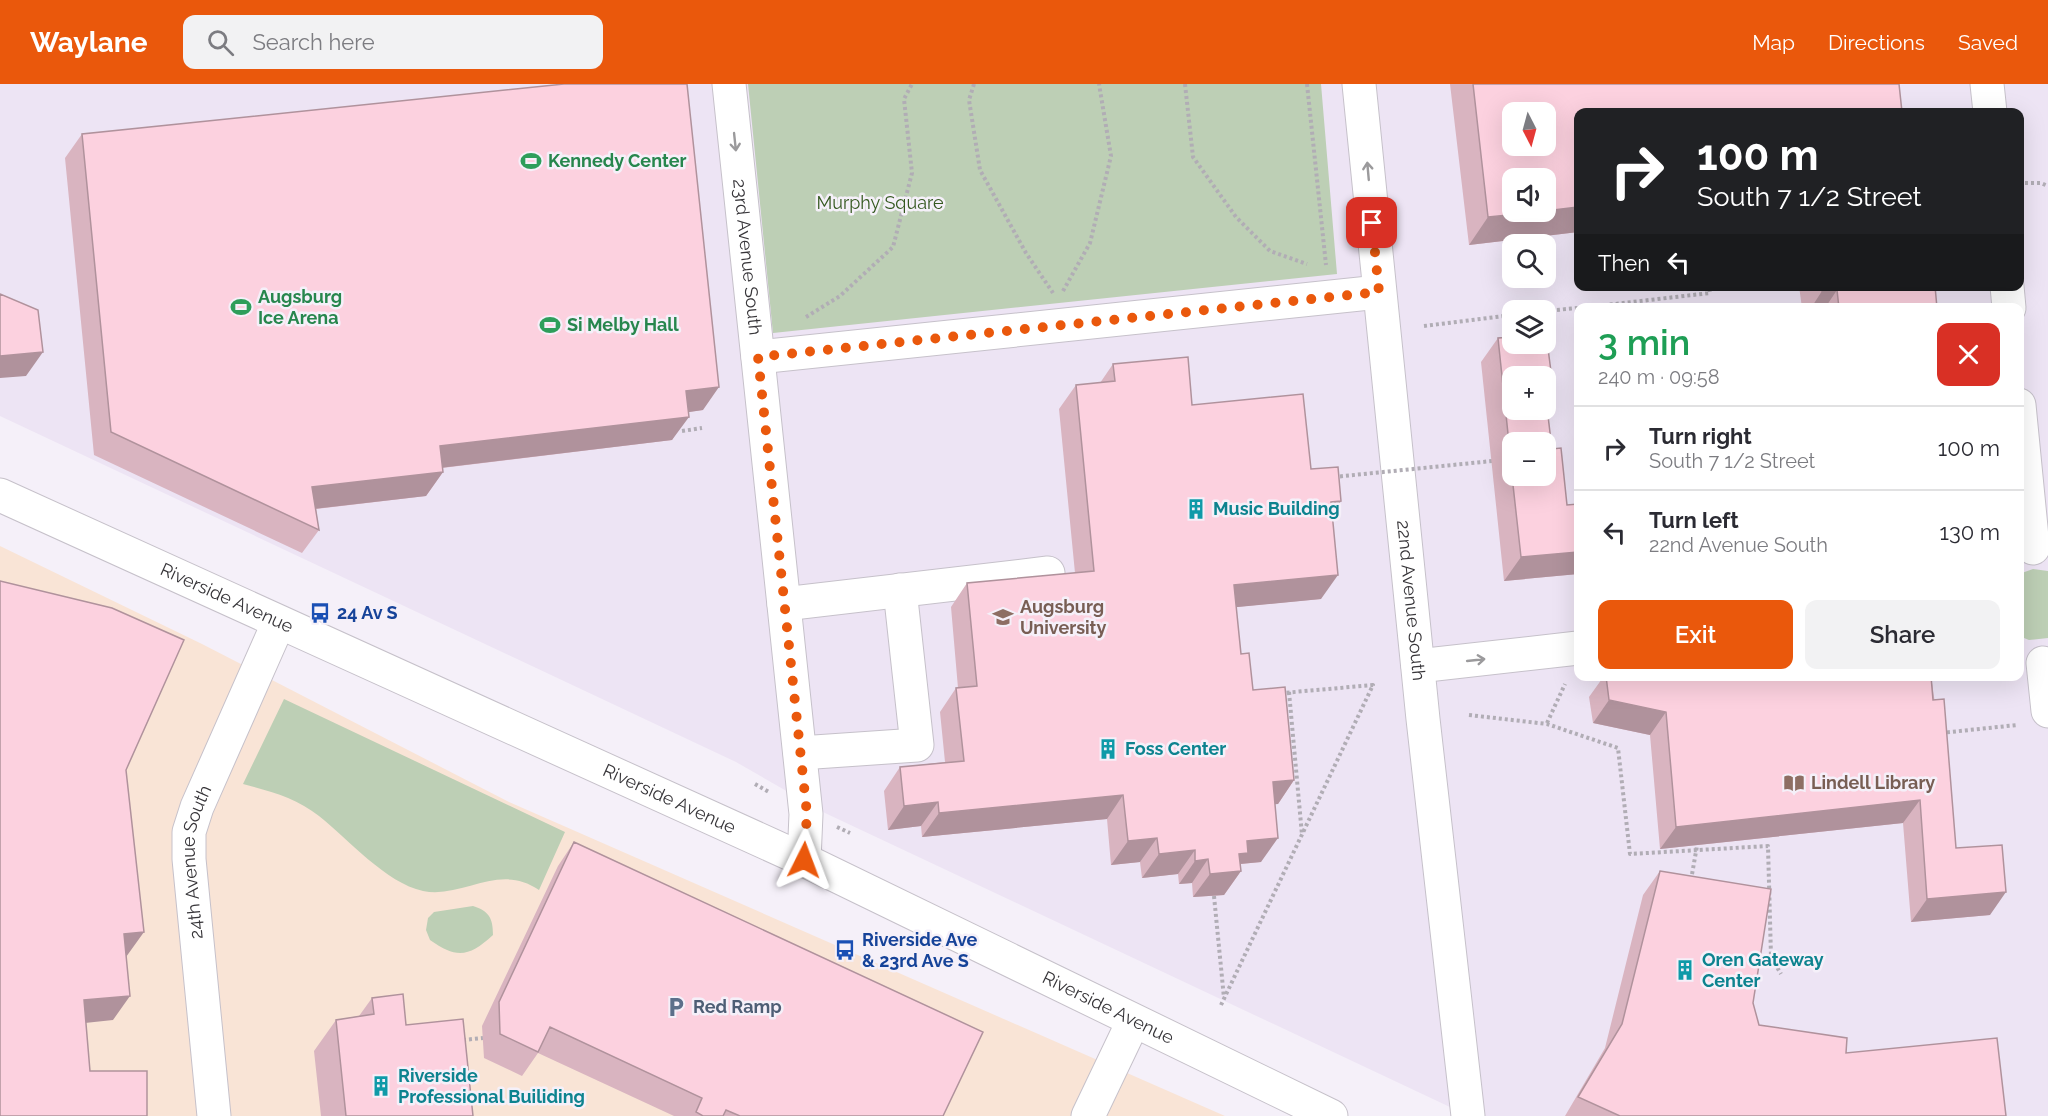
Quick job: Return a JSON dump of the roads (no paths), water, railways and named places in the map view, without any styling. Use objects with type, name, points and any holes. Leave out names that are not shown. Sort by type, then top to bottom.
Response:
[{"type":"street","name":"23rd Avenue South","points":[[729,84],[807,814],[804,860]]},
{"type":"street","name":"22nd Avenue South","points":[[1359,84],[1418,666],[1468,1116]]},
{"type":"street","points":[[1987,84],[1990,108]]},
{"type":"street","points":[[758,357],[1379,292]]},
{"type":"street","points":[[2024,456],[2033,549]]},
{"type":"street","name":"Riverside Avenue","points":[[0,495],[278,624],[804,860],[1133,1022],[1331,1116]]},
{"type":"street","points":[[784,604],[1048,573]]},
{"type":"street","points":[[800,753],[917,745],[900,590]]},
{"type":"street","name":"24th Avenue South","points":[[214,1116],[189,859],[189,832],[197,807],[278,624]]},
{"type":"street","points":[[1418,666],[1574,648]]},
{"type":"street","points":[[2037,661],[2037,717]]},
{"type":"street","points":[[1088,1116],[1133,1022]]},
{"type":"place","name":"Kennedy Center","points":[[531,161]]},
{"type":"place","name":"Augsburg Ice Arena","points":[[241,307]]},
{"type":"place","name":"Si Melby Hall","points":[[550,325]]},
{"type":"place","name":"Music Building","points":[[1196,509]]},
{"type":"place","name":"24 Av S","points":[[320,613]]},
{"type":"place","name":"Augsburg University","points":[[1003,617]]},
{"type":"place","name":"Foss Center","points":[[1108,749]]},
{"type":"place","name":"Lindell Library","points":[[1794,783]]},
{"type":"place","name":"Riverside Ave & 23rd Ave S","points":[[845,950]]},
{"type":"place","name":"Oren Gateway Center","points":[[1685,970]]},
{"type":"place","name":"Red Ramp","points":[[676,1007]]},
{"type":"place","name":"Riverside Professional Builiding","points":[[381,1086]]},
{"type":"park label","name":"Murphy Square","points":[[880,203]]}]
